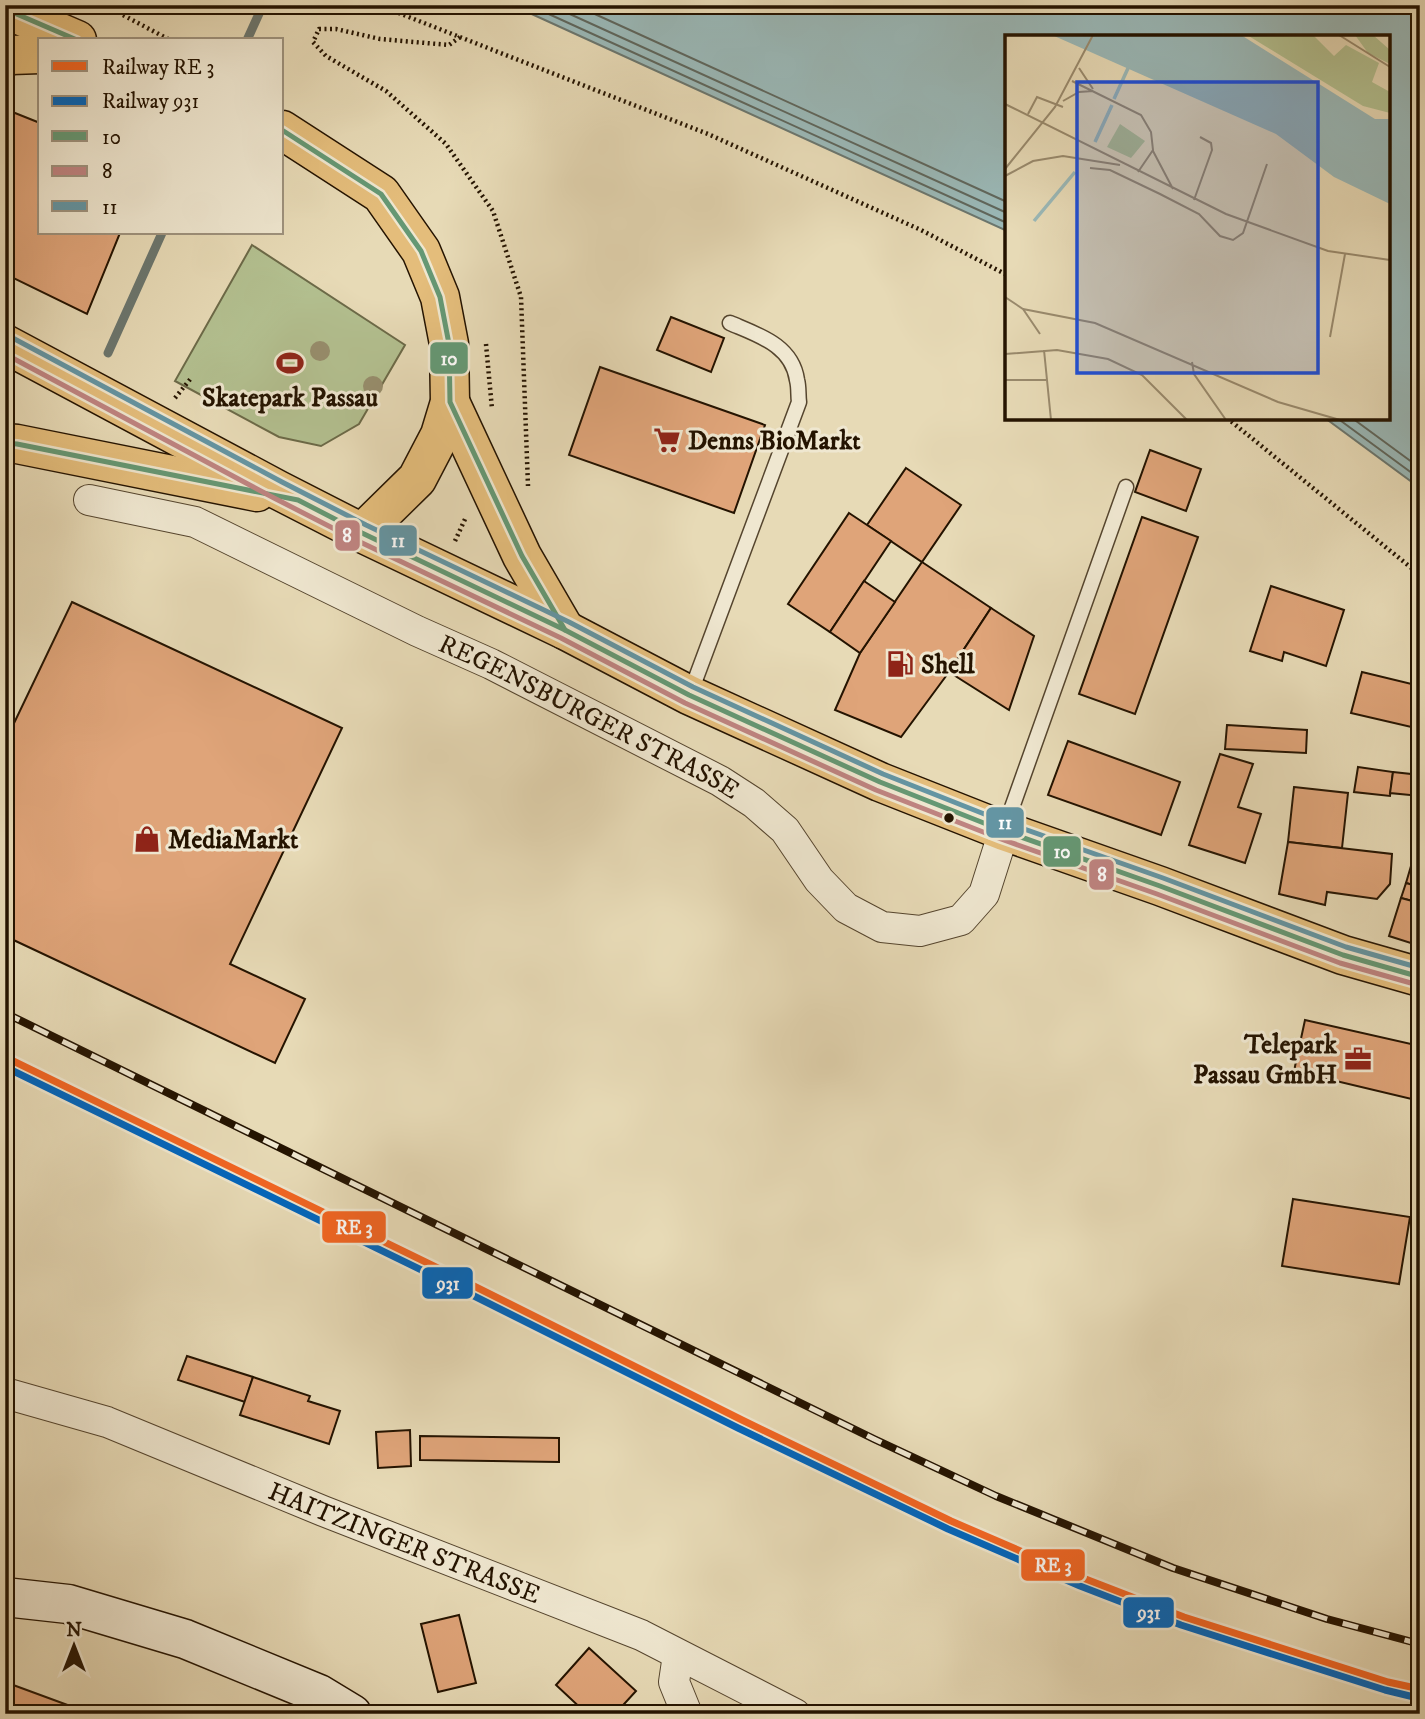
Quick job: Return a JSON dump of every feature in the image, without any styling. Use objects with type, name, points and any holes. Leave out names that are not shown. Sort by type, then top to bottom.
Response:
[{"type":"main road","points":[[65,5],[92,38]]},
{"type":"main road","points":[[5,9],[72,38]]},
{"type":"main road","points":[[5,58],[11,55],[38,54]]},
{"type":"main road","points":[[284,131],[381,194],[421,251],[439,297],[449,344],[450,402],[439,435],[417,480],[362,533]]},
{"type":"main road","points":[[5,344],[362,533],[565,630],[689,695],[880,782],[1004,831],[1343,955],[1420,977]]},
{"type":"main road","points":[[450,402],[522,556],[565,630]]},
{"type":"main road","points":[[5,443],[298,500]]},
{"type":"street","name":"REGENSBURGER STRASSE","points":[[82,504],[195,522],[417,631],[433,648],[491,664],[720,781],[754,803],[785,830],[819,880],[846,908],[882,927],[920,931],[961,920],[984,894],[1004,831]]},
{"type":"street","name":"HAITZINGER STRASSE","points":[[5,1393],[107,1422],[335,1516],[641,1635],[795,1714]]},
{"type":"street","points":[[5,1597],[68,1604],[185,1639],[319,1694],[352,1714]]},
{"type":"street","points":[[678,1655],[674,1682],[687,1714]]},
{"type":"lane","points":[[689,695],[799,402],[797,378],[790,360],[774,342],[730,323]]},
{"type":"lane","points":[[1004,831],[1126,486]]},
{"type":"path","points":[[110,5],[121,14],[166,38]]},
{"type":"path","points":[[378,5],[708,134],[921,230],[1005,274]]},
{"type":"path","points":[[460,37],[449,45],[380,39],[328,29],[319,30],[313,42],[326,56],[386,91],[446,144],[493,211],[521,296],[529,486],[519,490]]},
{"type":"path","points":[[1229,420],[1420,575]]},
{"type":"green space","name":"Skatepark Passau","points":[[252,245],[405,345],[359,424],[321,446],[279,437],[175,381]]},
{"type":"water","points":[[512,5],[1420,5],[1420,488],[1328,420],[1390,420],[1390,35],[1005,35],[1005,230]]},
{"type":"building","points":[[5,109],[38,122],[38,234],[120,234],[87,314],[5,274]]},
{"type":"building","points":[[671,317],[724,338],[711,372],[657,350]]},
{"type":"building","name":"Denns BioMarkt","points":[[600,367],[765,425],[734,513],[569,455]]},
{"type":"building","points":[[1150,450],[1201,469],[1186,511],[1135,492]]},
{"type":"building","points":[[906,468],[961,505],[922,562],[867,525]]},
{"type":"building","points":[[849,513],[891,541],[830,632],[788,604]]},
{"type":"building","points":[[1142,517],[1198,537],[1135,714],[1079,694]]},
{"type":"building","points":[[922,562],[991,608],[949,672],[901,737],[835,710],[860,653]]},
{"type":"building","points":[[864,581],[895,602],[860,653],[830,632]]},
{"type":"building","points":[[1271,586],[1344,610],[1326,666],[1284,652],[1282,661],[1250,651]]},
{"type":"building","name":"MediaMarkt","points":[[72,602],[342,728],[230,964],[305,999],[275,1063],[5,936],[5,742]]},
{"type":"building","points":[[991,608],[1034,636],[1009,710],[949,672]]},
{"type":"building","points":[[1362,672],[1420,686],[1420,729],[1351,713]]},
{"type":"building","points":[[1227,725],[1307,730],[1306,753],[1225,749]]},
{"type":"building","points":[[1068,741],[1180,782],[1161,835],[1048,795]]},
{"type":"building","points":[[1220,754],[1253,764],[1238,807],[1261,814],[1245,863],[1189,845]]},
{"type":"building","points":[[1358,767],[1393,772],[1390,796],[1354,792]]},
{"type":"building","points":[[1393,772],[1420,775],[1420,796],[1390,793]]},
{"type":"building","points":[[1294,787],[1348,793],[1342,848],[1288,842]]},
{"type":"building","points":[[1288,842],[1392,854],[1390,884],[1377,899],[1327,892],[1325,905],[1279,894]]},
{"type":"building","points":[[1416,849],[1420,850],[1420,887],[1406,883]]},
{"type":"building","points":[[1406,883],[1420,887],[1420,903],[1401,898]]},
{"type":"building","points":[[1401,898],[1420,903],[1420,946],[1389,936]]},
{"type":"building","name":"Telepark Passau GmbH","points":[[1305,1020],[1420,1046],[1420,1101],[1294,1071]]},
{"type":"building","points":[[1293,1199],[1410,1217],[1399,1284],[1282,1266]]},
{"type":"building","points":[[187,1356],[253,1377],[245,1402],[178,1380]]},
{"type":"building","points":[[253,1377],[310,1396],[308,1401],[340,1411],[329,1444],[240,1415]]},
{"type":"building","points":[[410,1430],[411,1466],[378,1468],[376,1432]]},
{"type":"building","points":[[420,1436],[559,1438],[559,1462],[420,1460]]},
{"type":"building","points":[[5,1460],[12,1461],[5,1525]]},
{"type":"building","points":[[459,1615],[476,1683],[438,1692],[421,1624]]},
{"type":"building","points":[[589,1648],[636,1691],[615,1714],[587,1714],[556,1685]]},
{"type":"building","points":[[5,1682],[92,1714],[5,1714]]},
{"type":"waterway","points":[[248,38],[263,5]]},
{"type":"waterway","points":[[108,353],[162,234]]},
{"type":"railway","points":[[5,1013],[874,1439],[996,1496],[1173,1568],[1327,1619],[1420,1644]]},
{"type":"transit line","name":"10","points":[[5,9],[72,38]]},
{"type":"transit line","name":"10","points":[[284,131],[381,194],[421,251],[440,297],[449,344],[450,402],[522,556],[565,630]]},
{"type":"transit line","name":"11","points":[[9,336],[366,525],[569,622],[693,687],[883,774],[1007,823],[1346,947],[1420,968]]},
{"type":"transit line","name":"8","points":[[5,354],[358,541],[561,638],[685,703],[876,790],[1001,839],[1340,963],[1418,985]]},
{"type":"transit line","name":"10","points":[[5,443],[298,500],[565,630],[689,695],[880,782],[1004,831],[1343,955],[1420,977]]},
{"type":"transit line","points":[[5,1057],[951,1521],[1083,1578],[1184,1617],[1388,1682],[1420,1689]]},
{"type":"rail line","name":"931","points":[[5,1067],[948,1529],[1080,1586],[1181,1625],[1418,1698]]},
{"type":"place","name":"Skatepark Passau","points":[[290,363]]},
{"type":"place","name":"Denns BioMarkt","points":[[667,440]]},
{"type":"place","name":"Shell","points":[[900,664]]},
{"type":"place","name":"MediaMarkt","points":[[147,839]]},
{"type":"place","name":"Telepark Passau GmbH","points":[[1358,1059]]}]
